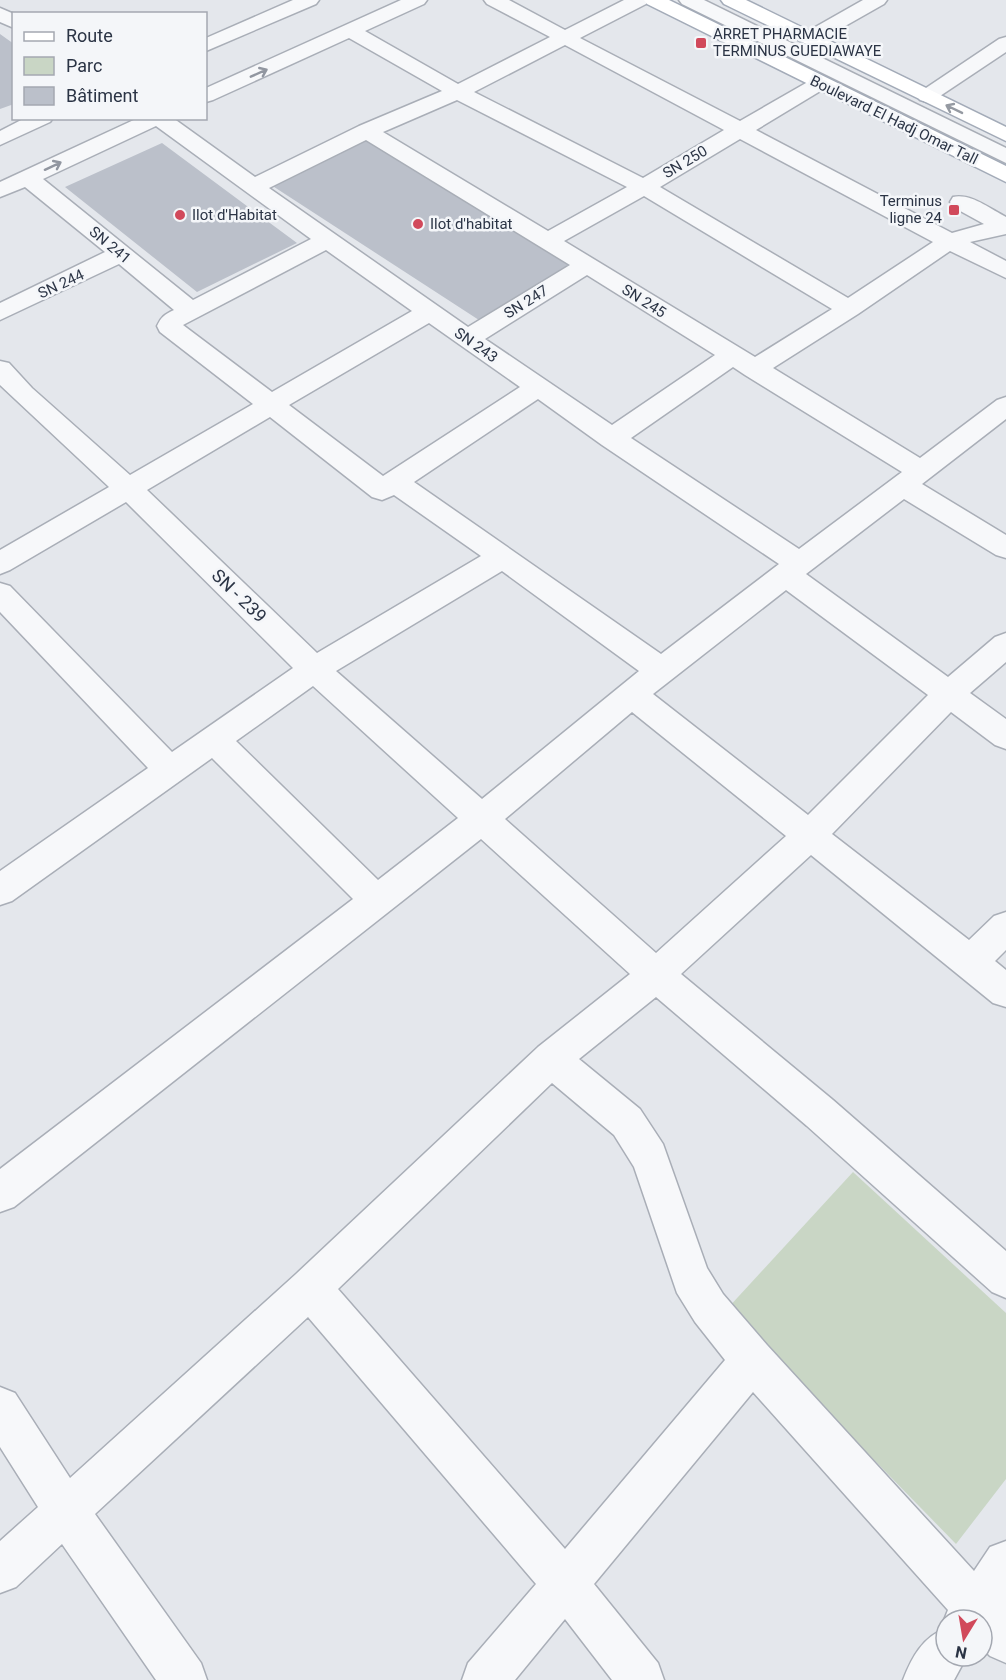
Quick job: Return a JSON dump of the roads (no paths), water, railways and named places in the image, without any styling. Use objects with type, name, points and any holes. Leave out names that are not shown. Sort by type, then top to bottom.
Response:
[{"type":"main road","name":"Boulevard El Hadj Omar Tall","points":[[654,0],[1006,175]]},
{"type":"main road","points":[[730,0],[1006,135]]},
{"type":"street","points":[[207,45],[309,0]]},
{"type":"street","points":[[207,96],[417,0]]},
{"type":"street","points":[[494,0],[1006,271]]},
{"type":"street","points":[[253,187],[367,131],[458,92],[639,0]]},
{"type":"street","points":[[689,0],[1006,156]]},
{"type":"street","points":[[810,38],[877,0]]},
{"type":"street","points":[[351,32],[458,92],[644,188],[849,309]]},
{"type":"street","points":[[927,96],[1006,43]]},
{"type":"street","name":"SN 250","points":[[549,240],[644,188],[820,83]]},
{"type":"street","points":[[0,139],[39,120]]},
{"type":"street","points":[[0,190],[153,120]]},
{"type":"street","name":"SN 243","points":[[160,120],[326,241],[611,439],[791,569],[1006,736]]},
{"type":"street","name":"SN 245","points":[[367,131],[549,240],[754,369],[911,478],[1006,548]]},
{"type":"street","name":"SN 241","points":[[27,178],[192,312]]},
{"type":"street","points":[[961,202],[1006,227]]},
{"type":"street","points":[[754,369],[849,309],[949,241],[990,229],[1006,227]]},
{"type":"street","points":[[326,241],[171,321],[169,326],[382,490],[537,388]]},
{"type":"street","name":"SN 244","points":[[0,312],[121,253]]},
{"type":"street","name":"SN 247","points":[[467,339],[586,265]]},
{"type":"street","points":[[0,563],[429,312]]},
{"type":"street","points":[[611,439],[731,356]]},
{"type":"street","name":"SN - 239","points":[[0,369],[23,394],[129,489],[314,669],[656,975],[820,1113],[1006,1278]]},
{"type":"street","points":[[0,1193],[483,818],[661,670],[1006,406]]},
{"type":"street","points":[[396,482],[423,504],[661,670]]},
{"type":"street","points":[[0,890],[314,669],[502,557]]},
{"type":"street","points":[[0,594],[171,771]]},
{"type":"street","points":[[0,1571],[310,1288],[551,1059],[656,975],[809,836],[949,694],[1006,645]]},
{"type":"street","points":[[633,695],[1006,991]]},
{"type":"street","points":[[215,740],[377,901]]},
{"type":"street","points":[[970,962],[1006,927]]},
{"type":"street","points":[[551,1059],[627,1122],[650,1157],[692,1279],[709,1308],[966,1608]]},
{"type":"street","points":[[310,1288],[566,1584],[641,1680]]},
{"type":"street","points":[[485,1680],[752,1360]]},
{"type":"street","points":[[0,1408],[66,1511],[184,1680]]},
{"type":"street","points":[[975,1608],[1006,1563]]},
{"type":"place","name":"ARRET PHARMACIE TERMINUS GUEDIAWAYE","points":[[701,43]]},
{"type":"place","name":"Terminus ligne 24","points":[[954,210]]},
{"type":"place","name":"Ilot d'Habitat","points":[[180,215]]},
{"type":"place","name":"Ilot d'habitat","points":[[418,224]]}]
